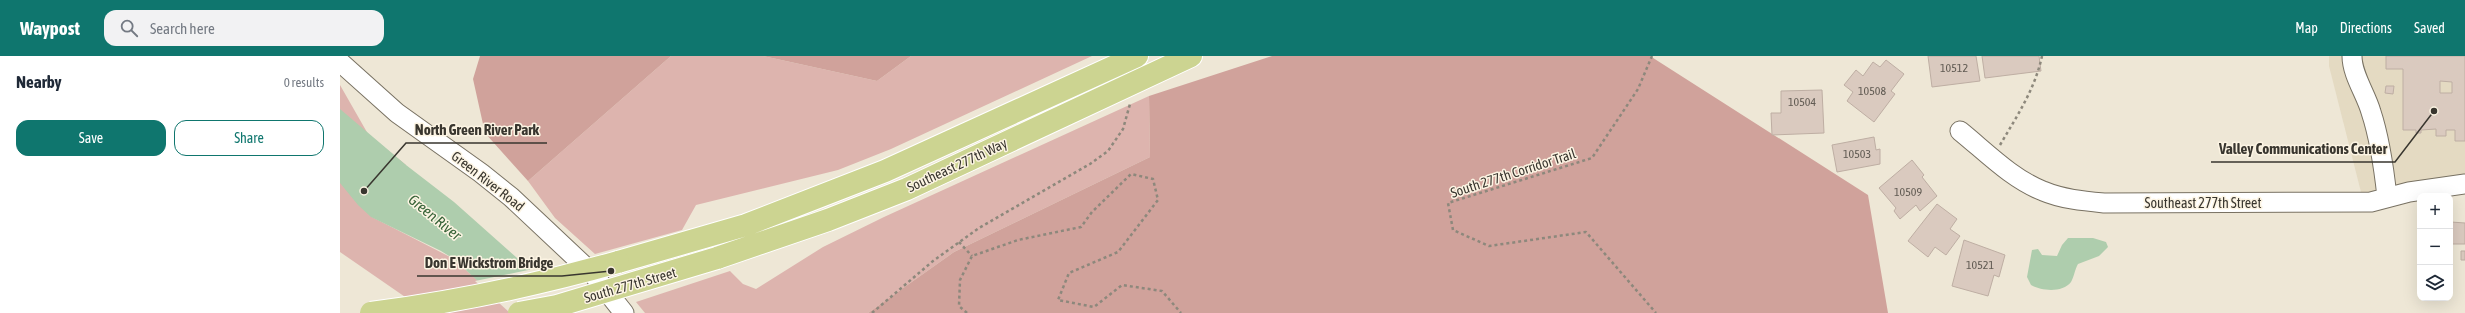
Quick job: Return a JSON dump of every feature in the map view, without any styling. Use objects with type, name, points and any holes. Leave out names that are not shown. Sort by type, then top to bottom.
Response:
[{"type":"main road","name":"Southeast 277th Way","points":[[709,237],[885,170],[1137,56]]},
{"type":"main road","name":"Southeast 277th Way","points":[[717,258],[828,220],[907,189],[1191,56]]},
{"type":"main road","name":"South 277th Street","points":[[371,313],[427,306],[551,281],[709,237]]},
{"type":"main road","name":"South 277th Street","points":[[519,313],[557,306],[717,258]]},
{"type":"street","points":[[2352,56],[2354,68],[2366,96],[2378,135],[2388,197]]},
{"type":"street","name":"Green River Road","points":[[340,62],[397,113],[481,173],[510,197],[593,274],[624,313]]},
{"type":"street","name":"Southeast 277th Street","points":[[1960,131],[2016,177],[2042,191],[2069,199],[2104,203],[2371,202],[2388,197],[2465,184]]},
{"type":"path","name":"South 277th Corridor Trail","points":[[1652,56],[1638,89],[1592,158],[1448,203],[1453,230],[1489,246],[1586,232],[1656,313]]},
{"type":"path","points":[[1992,157],[2026,102],[2038,74],[2042,56]]},
{"type":"path","points":[[872,313],[933,261],[979,228],[1090,164],[1108,151],[1123,129],[1136,82]]},
{"type":"path","points":[[967,313],[960,306],[960,280],[972,256],[1018,240],[1081,227],[1092,212],[1132,174],[1153,179],[1158,200],[1118,252],[1069,273],[1058,300],[1094,307],[1122,285],[1162,291],[1181,313]]},
{"type":"path","points":[[959,242],[972,256]]},
{"type":"shaded area","points":[[480,56],[671,56],[528,181],[485,133],[473,79]]},
{"type":"shaded area","points":[[671,56],[763,56],[877,81],[911,56],[1092,56],[891,149],[838,170],[696,205],[682,230],[595,254],[555,218],[528,181]]},
{"type":"shaded area","points":[[763,56],[911,56],[877,81]]},
{"type":"shaded area","points":[[1272,56],[1650,56],[1868,195],[1888,313],[868,313],[954,252],[1150,157],[1149,96]]},
{"type":"shaded area","points":[[2329,56],[2465,56],[2465,176],[2362,196],[2329,66]]},
{"type":"shaded area","points":[[340,85],[368,134],[406,165],[372,217],[454,259],[513,313],[424,313],[411,301],[340,252]]},
{"type":"shaded area","points":[[1149,96],[1150,157],[954,252],[868,313],[645,313],[636,302],[730,271],[743,284],[756,289],[823,247],[884,217]]},
{"type":"water","name":"Green River","points":[[340,109],[406,165],[454,202],[579,313],[482,285],[454,259],[441,251],[371,217],[358,205],[340,183]]},
{"type":"water","points":[[2068,238],[2093,238],[2106,242],[2108,247],[2099,256],[2078,264],[2071,282],[2063,288],[2046,290],[2031,285],[2027,277],[2032,250],[2038,249],[2042,255],[2057,256],[2062,245]]},
{"type":"pier","points":[[533,269],[581,313],[510,313],[475,281]]},
{"type":"building","points":[[1928,56],[1976,56],[1980,81],[1932,87]]},
{"type":"building","points":[[1982,56],[2039,56],[2041,71],[1985,78]]},
{"type":"building","points":[[2386,56],[2465,56],[2465,141],[2455,141],[2455,130],[2446,130],[2446,136],[2436,136],[2436,129],[2421,130],[2421,133],[2416,133],[2416,130],[2403,130],[2403,69],[2386,69]],"holes":[[[2440,81],[2452,82],[2452,93],[2440,93]]]},
{"type":"building","points":[[1886,60],[1904,74],[1891,91],[1895,94],[1874,122],[1847,101],[1853,92],[1844,85],[1856,70],[1863,76],[1873,62],[1880,67]]},
{"type":"building","points":[[2386,86],[2394,86],[2393,94],[2385,93]]},
{"type":"building","points":[[1822,90],[1824,133],[1772,135],[1771,113],[1781,113],[1781,91]]},
{"type":"building","points":[[1874,137],[1876,150],[1880,149],[1880,164],[1837,172],[1832,145]]},
{"type":"building","points":[[1912,160],[1924,175],[1922,177],[1937,196],[1920,211],[1916,205],[1900,219],[1894,211],[1896,208],[1879,188]]},
{"type":"building","points":[[1937,204],[1957,219],[1950,229],[1960,236],[1946,255],[1935,247],[1928,257],[1908,241]]},
{"type":"building","points":[[2453,222],[2465,223],[2465,244],[2453,244]]},
{"type":"building","points":[[1964,240],[2005,255],[1999,277],[1994,275],[1988,296],[1952,286]]},
{"type":"building","points":[[2461,251],[2465,251],[2465,260],[2461,260]]},
{"type":"place","name":"Valley Communications Center","points":[[2434,111]]},
{"type":"place","name":"North Green River Park","points":[[364,191]]},
{"type":"place","name":"Don E Wickstrom Bridge","points":[[611,271]]}]
